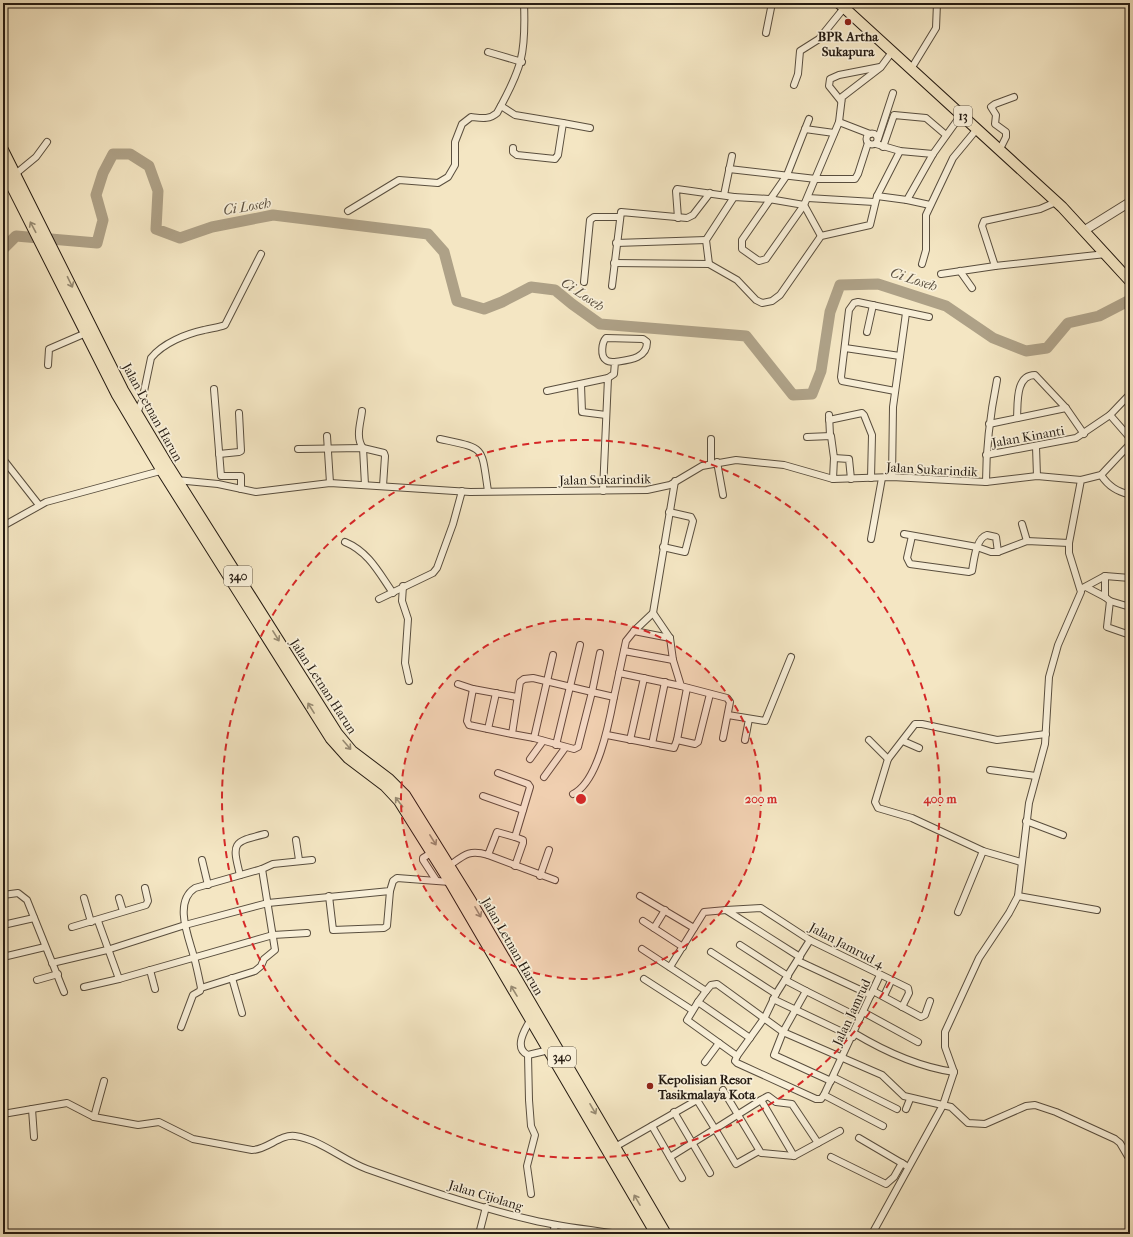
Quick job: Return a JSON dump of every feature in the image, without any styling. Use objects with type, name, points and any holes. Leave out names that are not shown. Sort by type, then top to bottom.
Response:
[{"type":"main road","name":"13","points":[[842,5],[1056,202],[1085,230],[1127,278]]},
{"type":"main road","name":"Jalan Letnan Harun","points":[[3,150],[11,177],[123,390],[137,413],[165,469]]},
{"type":"main road","name":"Jalan Letnan Harun","points":[[3,169],[11,177]]},
{"type":"main road","name":"Jalan Letnan Harun","points":[[49,249],[86,333],[117,395],[258,615],[337,733],[352,751],[389,779],[405,795],[449,866],[454,881]]},
{"type":"main road","name":"Jalan Letnan Harun","points":[[258,615],[331,739],[348,758],[385,786],[399,801],[431,853],[454,881],[531,1013],[615,1147],[656,1234]]},
{"type":"main road","name":"Jalan Letnan Harun","points":[[531,1013],[549,1050],[627,1175],[666,1234]]},
{"type":"street","points":[[348,212],[388,185],[399,180],[430,183],[443,181],[448,177],[455,165],[454,145],[465,120],[471,117],[489,118],[497,113],[517,76],[525,42],[524,3]]},
{"type":"street","points":[[766,33],[772,3]]},
{"type":"street","points":[[911,69],[936,28],[937,3]]},
{"type":"street","points":[[794,85],[798,74],[800,51],[820,40],[842,5]]},
{"type":"street","points":[[488,52],[521,64]]},
{"type":"street","points":[[809,120],[787,176],[741,243],[742,249],[762,261],[768,256],[808,198],[839,122],[841,101],[845,93],[881,67],[892,52]]},
{"type":"street","points":[[841,101],[829,86],[830,79],[839,75],[881,67]]},
{"type":"street","points":[[868,143],[872,145],[877,142],[894,93]]},
{"type":"street","points":[[1000,149],[1006,137],[1006,132],[995,124],[996,115],[992,107],[995,104],[1014,97]]},
{"type":"street","points":[[501,106],[515,115],[590,128]]},
{"type":"street","points":[[887,114],[926,118],[946,135]]},
{"type":"street","points":[[883,147],[894,114]]},
{"type":"street","points":[[907,200],[933,154],[961,115]]},
{"type":"street","points":[[839,122],[870,134],[876,134],[877,142],[883,147],[900,151],[933,154]]},
{"type":"street","points":[[513,148],[513,152],[517,155],[555,159],[558,155],[563,123]]},
{"type":"street","points":[[922,264],[926,250],[926,215],[930,205],[954,158],[977,128]]},
{"type":"street","points":[[805,129],[834,133]]},
{"type":"street","points":[[729,169],[816,179],[855,179],[868,143],[867,139],[870,134]]},
{"type":"street","points":[[11,177],[36,157],[47,142]]},
{"type":"street","points":[[614,263],[709,264],[737,280],[756,300],[762,303],[772,302],[780,295],[821,236],[867,226],[871,222],[874,202],[900,151]]},
{"type":"street","points":[[724,195],[732,156]]},
{"type":"street","points":[[678,218],[677,189],[734,197],[770,199],[804,205]]},
{"type":"street","points":[[612,286],[620,213],[624,212],[678,218],[693,215],[710,193]]},
{"type":"street","points":[[877,196],[930,205]]},
{"type":"street","points":[[709,264],[706,240],[734,197]]},
{"type":"street","points":[[808,198],[874,202]]},
{"type":"street","points":[[995,266],[982,226],[984,221],[1040,209],[1056,202]]},
{"type":"street","points":[[1085,230],[1130,202]]},
{"type":"street","points":[[804,205],[821,236]]},
{"type":"street","points":[[584,282],[590,220],[594,217],[620,217]]},
{"type":"street","points":[[616,243],[706,240]]},
{"type":"street","points":[[137,413],[142,401],[151,358],[172,342],[187,335],[225,325],[261,254]]},
{"type":"street","points":[[941,274],[995,266],[1106,254]]},
{"type":"street","points":[[960,271],[972,288]]},
{"type":"street","points":[[895,391],[842,381],[849,310],[851,306],[858,302],[929,318]]},
{"type":"street","points":[[867,332],[873,305]]},
{"type":"street","points":[[892,477],[895,391],[906,313]]},
{"type":"street","points":[[48,365],[49,349],[86,333]]},
{"type":"street","points":[[606,338],[643,339],[647,342],[643,354],[638,357],[616,362],[609,362],[603,357],[603,342],[606,338]]},
{"type":"street","points":[[845,348],[900,356]]},
{"type":"street","points":[[547,391],[581,385],[608,378],[614,374],[616,362]]},
{"type":"street","points":[[1017,418],[1020,384],[1024,378],[1030,375],[1035,375],[1066,408],[1084,434]]},
{"type":"street","points":[[603,491],[608,378]]},
{"type":"street","points":[[986,482],[986,455],[989,424],[997,380]]},
{"type":"street","points":[[581,385],[582,412],[606,415]]},
{"type":"street","points":[[214,389],[221,476],[241,476],[241,489]]},
{"type":"street","name":"Jalan Kinanti","points":[[986,455],[1069,441],[1084,434],[1110,415],[1130,394]]},
{"type":"street","points":[[989,424],[1066,408]]},
{"type":"street","points":[[362,411],[359,436],[360,443],[363,448],[365,485]]},
{"type":"street","points":[[219,454],[241,451],[239,413]]},
{"type":"street","points":[[833,479],[834,458],[829,417],[862,413],[872,435],[872,478]]},
{"type":"street","points":[[1110,415],[1130,438]]},
{"type":"street","points":[[806,437],[830,435]]},
{"type":"street","points":[[327,436],[330,483]]},
{"type":"street","points":[[440,439],[470,446],[479,451],[483,458],[488,492]]},
{"type":"street","points":[[711,439],[714,463],[722,495]]},
{"type":"street","points":[[1130,444],[1101,475],[1108,485],[1130,495]]},
{"type":"street","points":[[1036,446],[1037,476]]},
{"type":"street","points":[[298,449],[363,448],[385,454],[383,486]]},
{"type":"street","points":[[834,458],[849,459],[852,479]]},
{"type":"street","points":[[3,459],[39,505]]},
{"type":"street","name":"Jalan Sukarindik","points":[[173,481],[218,484],[256,492],[330,483],[488,492],[603,491],[655,489],[675,481],[696,468],[714,463],[736,460],[784,465],[833,479],[892,477],[986,482],[1037,476],[1080,480],[1101,475]]},
{"type":"street","points":[[3,526],[39,505],[165,469]]},
{"type":"street","points":[[871,539],[882,478]]},
{"type":"street","points":[[1080,480],[1069,543],[1069,554],[1084,588],[1105,597],[1110,601],[1130,607]]},
{"type":"street","points":[[573,794],[583,788],[588,780],[607,735],[626,641],[653,613],[675,481]]},
{"type":"street","points":[[379,599],[393,593],[403,586],[433,574],[437,568],[453,524],[462,491]]},
{"type":"street","points":[[663,547],[686,552],[693,521],[691,517],[669,512]]},
{"type":"street","points":[[1022,524],[1027,541]]},
{"type":"street","points":[[904,534],[977,547],[987,552],[998,552],[1027,541],[1069,543]]},
{"type":"street","points":[[912,536],[907,558],[910,564],[969,572],[972,570],[977,547],[984,535],[993,536],[997,539],[998,552]]},
{"type":"street","points":[[345,542],[356,546],[365,553],[393,593]]},
{"type":"street","points":[[1105,576],[1105,597]]},
{"type":"street","points":[[872,1234],[943,1104],[954,1072],[945,1047],[945,1032],[979,958],[1009,913],[1018,896],[1026,821],[1044,748],[1049,677],[1058,645],[1084,588],[1105,576],[1130,578]]},
{"type":"street","points":[[403,586],[402,601],[408,619],[405,663],[409,681]]},
{"type":"street","points":[[1110,601],[1107,627],[1130,635]]},
{"type":"street","points":[[607,735],[674,748],[677,740],[684,687],[673,660],[670,638],[653,613]]},
{"type":"street","points":[[634,631],[670,638]]},
{"type":"street","points":[[556,745],[580,644]]},
{"type":"street","points":[[624,651],[673,660]]},
{"type":"street","points":[[473,689],[467,722],[469,725],[543,740],[565,748],[574,749],[578,747],[600,653]]},
{"type":"street","points":[[534,738],[553,655]]},
{"type":"street","points":[[728,715],[749,720],[765,721],[791,656]]},
{"type":"street","points":[[619,673],[665,682],[729,700],[731,704],[722,738]]},
{"type":"street","points":[[512,734],[520,682],[524,679],[532,678],[614,697]]},
{"type":"street","points":[[630,740],[644,678]]},
{"type":"street","points":[[652,744],[665,682]]},
{"type":"street","points":[[458,684],[473,689],[517,697]]},
{"type":"street","points":[[488,729],[496,693]]},
{"type":"street","points":[[677,740],[695,744],[698,742],[710,694]]},
{"type":"street","points":[[745,740],[749,720]]},
{"type":"street","points":[[1022,862],[983,851],[912,818],[876,806],[875,802],[888,759],[913,726],[918,724],[997,740],[1046,734]]},
{"type":"street","points":[[530,759],[543,740]]},
{"type":"street","points":[[869,740],[888,759]]},
{"type":"street","points":[[903,741],[919,748]]},
{"type":"street","points":[[544,777],[565,748]]},
{"type":"street","points":[[990,770],[1036,776]]},
{"type":"street","points":[[498,774],[529,785],[515,837]]},
{"type":"street","points":[[482,796],[523,810]]},
{"type":"street","points":[[1026,821],[1063,835]]},
{"type":"street","points":[[488,855],[496,832],[523,840],[515,866]]},
{"type":"street","points":[[240,876],[234,852],[235,847],[247,838],[265,834]]},
{"type":"street","points":[[296,840],[299,860]]},
{"type":"street","points":[[540,876],[549,850]]},
{"type":"street","points":[[958,912],[983,851]]},
{"type":"street","points":[[449,866],[470,852],[478,852],[540,876],[555,880]]},
{"type":"street","points":[[431,853],[423,858],[423,860],[436,880]]},
{"type":"street","points":[[202,860],[208,885]]},
{"type":"street","points":[[201,988],[185,925],[185,904],[188,894],[196,888],[240,876],[274,864],[299,860],[312,860]]},
{"type":"street","points":[[181,1027],[192,996],[200,991],[201,988],[259,969],[264,959],[275,950],[262,869]]},
{"type":"street","points":[[329,896],[333,930],[384,928],[387,926],[390,891],[394,880],[397,878],[454,881]]},
{"type":"street","points":[[72,927],[146,905],[148,901],[145,888]]},
{"type":"street","points":[[52,963],[107,950],[185,925],[268,903],[390,891]]},
{"type":"street","points":[[3,895],[15,893],[21,894],[27,900],[64,992]]},
{"type":"street","points":[[640,896],[694,928]]},
{"type":"street","points":[[1018,896],[1098,910]]},
{"type":"street","points":[[84,898],[119,979]]},
{"type":"street","points":[[119,898],[123,911]]},
{"type":"street","name":"Jalan Jamrud 4","points":[[726,910],[759,907],[810,940],[910,991],[902,1007]]},
{"type":"street","points":[[654,928],[665,910]]},
{"type":"street","points":[[670,967],[706,911],[726,910],[799,959],[872,993],[884,996],[921,1017],[925,1015],[930,1001]]},
{"type":"street","points":[[3,925],[34,918]]},
{"type":"street","points":[[643,921],[684,947]]},
{"type":"street","points":[[84,987],[119,979],[273,935],[307,933]]},
{"type":"street","points":[[810,940],[787,978],[774,996],[765,1017],[735,1061],[816,1099],[821,1099],[824,1095],[884,1126]]},
{"type":"street","points":[[740,945],[806,991],[862,1015],[918,1042]]},
{"type":"street","points":[[3,957],[45,947]]},
{"type":"street","points":[[642,949],[706,991]]},
{"type":"street","points":[[711,952],[795,1011],[910,1060],[954,1072]]},
{"type":"street","points":[[150,970],[155,989]]},
{"type":"street","points":[[38,980],[58,974]]},
{"type":"street","name":"Jalan Jamrud","points":[[824,1095],[880,975]]},
{"type":"street","points":[[232,978],[242,1013]]},
{"type":"street","points":[[644,979],[692,1010]]},
{"type":"street","points":[[884,996],[891,980]]},
{"type":"street","points":[[737,1056],[686,1020],[711,985],[717,984],[765,1017],[783,1032],[841,1058],[865,1066],[884,1076],[899,1093],[910,1099],[943,1104],[951,1107],[967,1122],[976,1124],[985,1124],[1026,1106],[1035,1105],[1056,1112],[1115,1139],[1120,1143],[1130,1160]]},
{"type":"street","points":[[806,991],[783,1032],[774,1052],[776,1056],[832,1079],[897,1109]]},
{"type":"street","points":[[698,1002],[750,1038]]},
{"type":"street","points":[[531,1013],[520,1045],[522,1051],[528,1055],[549,1050]]},
{"type":"street","points":[[705,1062],[719,1043]]},
{"type":"street","points":[[528,1055],[531,1126],[535,1135],[527,1166],[531,1194]]},
{"type":"street","points":[[94,1117],[104,1081]]},
{"type":"street","points":[[723,1090],[759,1151],[763,1154],[794,1156],[840,1131]]},
{"type":"street","points":[[670,1157],[768,1096],[776,1102],[792,1104],[818,1143]]},
{"type":"street","points":[[906,1109],[910,1099]]},
{"type":"street","points":[[615,1147],[693,1100],[698,1100],[736,1164],[759,1151]]},
{"type":"street","points":[[761,1100],[794,1156]]},
{"type":"street","name":"Jalan Cijolang","points":[[3,1114],[68,1103],[94,1117],[138,1125],[159,1122],[193,1139],[252,1150],[257,1150],[285,1138],[295,1136],[323,1145],[365,1168],[486,1207],[555,1225],[619,1234]]},
{"type":"street","points":[[32,1109],[34,1137]]},
{"type":"street","points":[[674,1112],[710,1173]]},
{"type":"street","points":[[652,1126],[682,1178]]},
{"type":"street","points":[[859,1138],[902,1162],[909,1168]]},
{"type":"street","points":[[832,1157],[886,1184],[894,1177],[902,1162]]},
{"type":"street","points":[[479,1234],[486,1207]]},
{"type":"street","points":[[554,1234],[555,1225]]},
{"type":"waterway","name":"Ci Loseh","points":[[3,249],[16,236],[97,243],[103,220],[96,195],[103,173],[113,154],[130,154],[149,166],[158,191],[156,229],[180,238],[212,227],[273,215],[428,234],[444,252],[457,301],[484,309],[502,302],[531,287],[555,290],[600,324],[746,336],[793,395],[812,394],[821,371],[830,312],[840,285],[878,284],[946,306],[993,338],[1026,351],[1047,348],[1068,323],[1099,316],[1130,300]]},
{"type":"place","name":"BPR Artha Sukapura","points":[[848,22]]},
{"type":"place","name":"Kepolisian Resor Tasikmalaya Kota","points":[[650,1086]]}]
